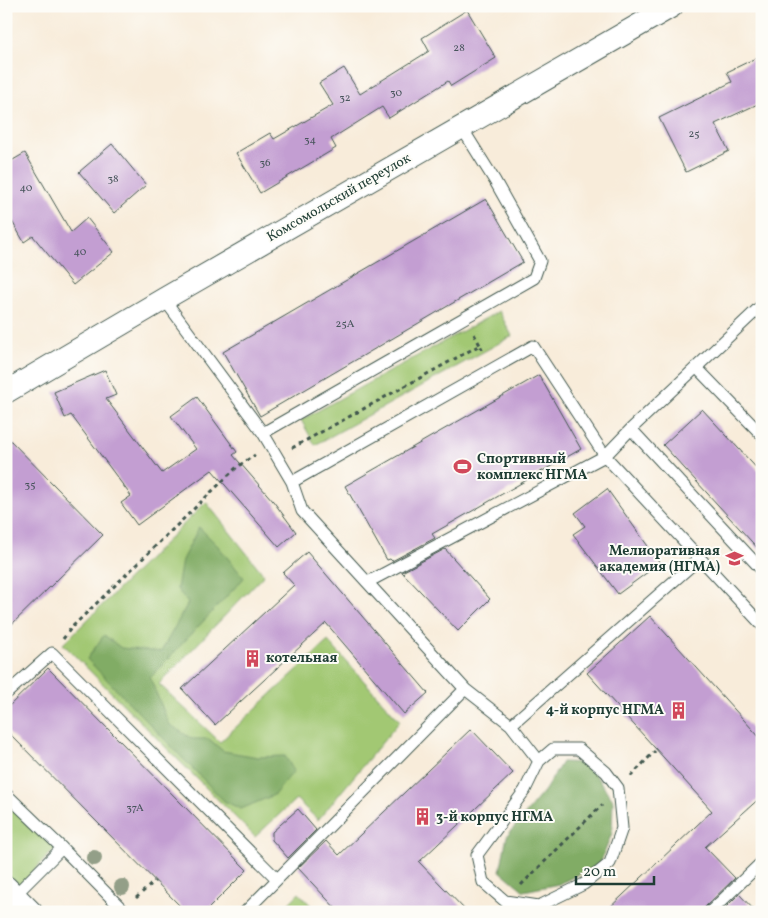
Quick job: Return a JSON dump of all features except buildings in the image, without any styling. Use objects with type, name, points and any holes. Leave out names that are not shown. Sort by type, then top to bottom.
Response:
[{"type":"street","name":"Комсомольский переулок","points":[[6,392],[672,6]]},
{"type":"street","points":[[10,891],[31,912]]},
{"type":"lane","points":[[263,433],[534,278],[540,261],[495,181],[462,128]]},
{"type":"lane","points":[[164,299],[263,433],[292,482],[302,511],[465,689],[511,725],[539,761]]},
{"type":"lane","points":[[368,582],[605,456],[630,429],[762,305]]},
{"type":"lane","points":[[292,482],[533,346],[605,456],[762,625]]},
{"type":"lane","points":[[696,367],[762,435]]},
{"type":"lane","points":[[630,429],[762,570]]},
{"type":"lane","points":[[511,725],[700,558]]},
{"type":"lane","points":[[6,694],[52,653],[277,879]]},
{"type":"lane","points":[[245,912],[465,689]]},
{"type":"lane","points":[[553,749],[579,749],[606,772],[618,788],[622,828],[610,863],[584,884],[539,906],[505,901],[483,882],[477,855],[525,790],[539,761],[553,749]]},
{"type":"lane","points":[[6,794],[123,910]]},
{"type":"lane","points":[[10,891],[62,848]]},
{"type":"lane","points":[[710,912],[762,862]]},
{"type":"path","points":[[276,456],[480,344],[493,368]]},
{"type":"path","points":[[52,653],[71,628],[230,474],[270,445]]},
{"type":"path","points":[[505,901],[655,751]]},
{"type":"path","points":[[136,898],[155,881]]},
{"type":"green space","points":[[499,311],[512,336],[315,445],[301,420]]},
{"type":"green space","points":[[206,502],[264,575],[159,684],[220,742],[328,641],[400,721],[318,820],[296,799],[255,837],[63,644]]},
{"type":"green space","points":[[199,527],[218,546],[244,578],[150,678],[169,724],[192,739],[209,739],[223,751],[258,757],[285,756],[294,771],[274,795],[241,809],[224,801],[87,659],[104,635],[121,648],[161,652],[188,603],[177,589],[182,560]]},
{"type":"green space","points":[[562,762],[587,763],[613,800],[612,833],[600,864],[559,884],[524,891],[500,871],[507,836],[545,790]]},
{"type":"green space","points":[[6,799],[56,848],[15,890],[6,881]]},
{"type":"green space","points":[[299,893],[317,912],[280,912]]},
{"type":"place","name":"Спортивный комплекс НГМА","points":[[463,467]]},
{"type":"place","name":"Мелиоративная академия (НГМА)","points":[[734,559]]},
{"type":"place","name":"котельная","points":[[252,658]]},
{"type":"place","name":"4-й корпус НГМА","points":[[678,710]]},
{"type":"place","name":"3-й корпус НГМА","points":[[422,817]]}]
